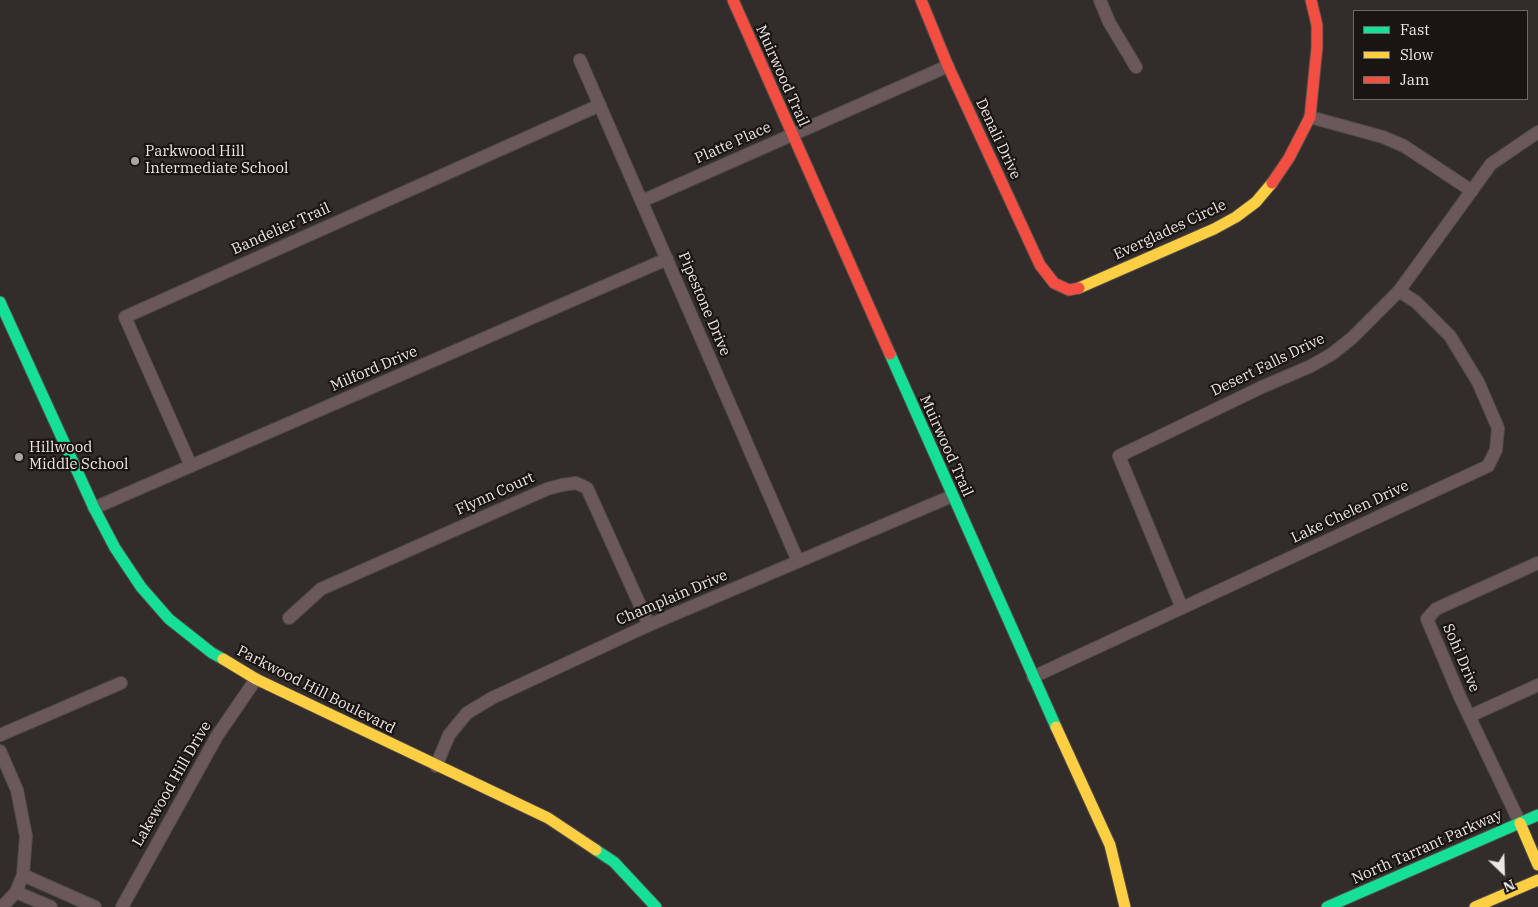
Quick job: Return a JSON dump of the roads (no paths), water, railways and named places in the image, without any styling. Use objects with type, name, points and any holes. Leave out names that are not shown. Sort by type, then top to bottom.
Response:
[{"type":"street","name":"Muirwood Trail","points":[[733,0],[952,496],[1110,846],[1125,907]]},
{"type":"street","name":"Denali Drive","points":[[921,0],[948,66],[1040,265],[1054,283],[1058,285]]},
{"type":"street","points":[[1100,0],[1109,22],[1136,67]]},
{"type":"street","name":"Everglades Circle","points":[[1058,285],[1069,290],[1080,288],[1214,229],[1256,202],[1272,184],[1289,158],[1310,117],[1317,47],[1317,25],[1311,0]]},
{"type":"street","name":"Pipestone Drive","points":[[580,60],[798,561]]},
{"type":"street","name":"Platte Place","points":[[642,201],[948,66]]},
{"type":"street","name":"Bandelier Trail","points":[[191,466],[125,316],[600,105]]},
{"type":"street","points":[[1310,117],[1383,137],[1404,146],[1472,190]]},
{"type":"street","name":"Desert Falls Drive","points":[[1182,608],[1119,456],[1262,387],[1311,366],[1332,354],[1352,338],[1399,291],[1491,164],[1538,132]]},
{"type":"street","name":"Milford Drive","points":[[94,508],[667,260]]},
{"type":"street","name":"Lake Chelen Drive","points":[[1033,677],[1488,466],[1496,450],[1498,428],[1478,382],[1450,336],[1416,302],[1399,291]]},
{"type":"street","name":"Parkwood Hill Boulevard","points":[[0,302],[94,508],[115,548],[141,587],[169,619],[212,653],[256,679],[548,818],[614,862],[656,907]]},
{"type":"street","name":"Flynn Court","points":[[289,618],[321,589],[547,489],[576,483],[587,488],[649,625]]},
{"type":"street","name":"Champlain Drive","points":[[436,766],[449,734],[467,713],[510,689],[649,625],[952,496]]},
{"type":"street","name":"Sohi Drive","points":[[1520,823],[1427,619],[1436,609],[1538,563]]},
{"type":"street","name":"Lakewood Hill Drive","points":[[122,907],[217,736],[256,679]]},
{"type":"street","points":[[0,735],[121,683]]},
{"type":"street","points":[[1470,716],[1538,685]]},
{"type":"street","points":[[0,751],[17,790],[26,836],[24,875],[16,892],[2,907]]},
{"type":"street","name":"North Tarrant Parkway","points":[[1327,907],[1538,815]]},
{"type":"street","points":[[1520,823],[1538,864]]},
{"type":"street","points":[[24,875],[95,907]]},
{"type":"street","points":[[1475,907],[1538,880]]},
{"type":"street","points":[[16,892],[51,907]]},
{"type":"place","name":"Parkwood Hill Intermediate School","points":[[135,161]]},
{"type":"place","name":"Hillwood Middle School","points":[[19,457]]}]
